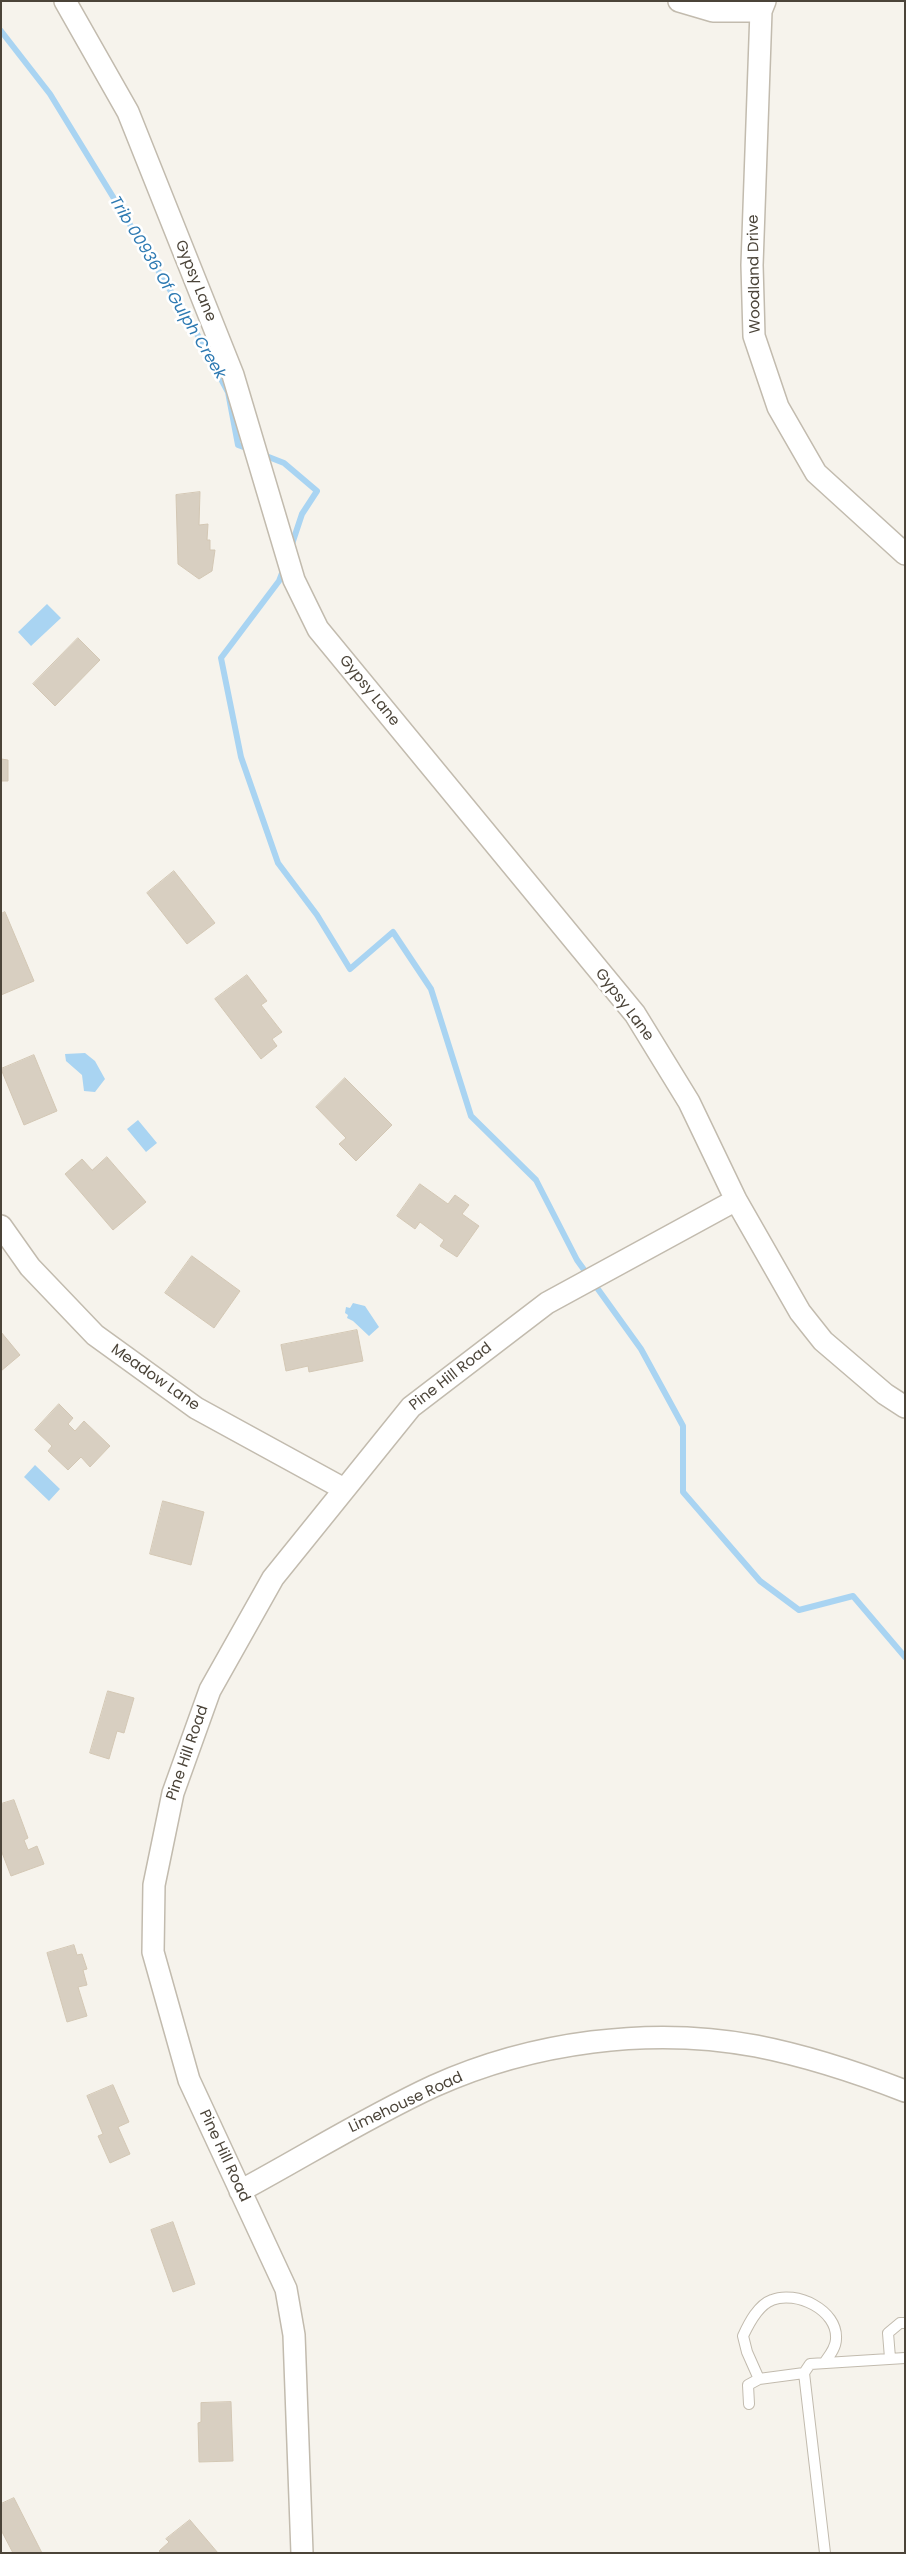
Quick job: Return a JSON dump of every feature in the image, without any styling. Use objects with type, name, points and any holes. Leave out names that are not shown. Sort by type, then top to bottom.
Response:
[{"type":"street","name":"Gypsy Lane","points":[[65,1],[130,117],[233,375],[294,580],[318,629],[635,1014],[689,1102],[736,1200],[800,1312],[823,1341],[886,1394],[905,1407]]},
{"type":"street","points":[[679,1],[713,11],[763,6]]},
{"type":"street","name":"Woodland Drive","points":[[763,6],[752,264],[754,336],[778,406],[816,473],[905,554]]},
{"type":"street","name":"Pine Hill Road","points":[[302,2553],[294,2335],[286,2289],[189,2080],[153,1952],[154,1885],[173,1793],[210,1690],[273,1578],[412,1407],[547,1303],[628,1257],[736,1200]]},
{"type":"street","name":"Meadow Lane","points":[[1,1226],[30,1267],[95,1335],[196,1408],[344,1489]]},
{"type":"street","name":"Limehouse Road","points":[[240,2191],[378,2113],[436,2085],[494,2064],[535,2052],[589,2043],[654,2039],[701,2040],[755,2046],[815,2060],[905,2091]]},
{"type":"lane","points":[[759,2379],[747,2352],[743,2336],[749,2322],[760,2308],[770,2300],[783,2297],[804,2300],[822,2310],[832,2325],[836,2339],[832,2352],[824,2363]]},
{"type":"lane","points":[[890,2358],[888,2334],[900,2323],[905,2323]]},
{"type":"lane","points":[[825,2553],[804,2373],[810,2364],[905,2358]]},
{"type":"lane","points":[[749,2404],[748,2385],[759,2379],[804,2373]]},
{"type":"water","points":[[47,604],[61,618],[31,646],[18,632]]},
{"type":"water","points":[[85,1053],[95,1061],[105,1079],[95,1092],[84,1091],[82,1075],[66,1061],[65,1054]]},
{"type":"water","points":[[138,1120],[157,1143],[146,1152],[127,1129]]},
{"type":"water","points":[[353,1303],[365,1306],[379,1327],[369,1336],[347,1318],[348,1315],[345,1313],[346,1307],[350,1308]]},
{"type":"water","points":[[35,1465],[60,1489],[49,1501],[24,1477]]},
{"type":"building","points":[[200,492],[199,525],[208,524],[207,540],[210,540],[210,550],[215,550],[212,571],[199,579],[178,564],[176,495]]},
{"type":"building","points":[[78,638],[100,660],[55,706],[33,684]]},
{"type":"building","points":[[1,759],[8,760],[8,781],[1,781]]},
{"type":"building","points":[[174,871],[215,923],[187,944],[147,893]]},
{"type":"building","points":[[5,912],[34,981],[1,995],[1,914]]},
{"type":"building","points":[[247,975],[267,1001],[261,1005],[282,1032],[272,1039],[277,1046],[261,1059],[215,999]]},
{"type":"building","points":[[34,1055],[57,1111],[24,1125],[1,1069]]},
{"type":"building","points":[[345,1078],[392,1125],[356,1161],[339,1144],[346,1138],[316,1107]]},
{"type":"building","points":[[107,1157],[146,1202],[113,1230],[65,1174],[82,1159],[92,1170]]},
{"type":"building","points":[[420,1184],[448,1204],[455,1195],[469,1205],[462,1214],[479,1226],[457,1257],[440,1246],[444,1240],[420,1222],[415,1229],[397,1216]]},
{"type":"building","points":[[192,1256],[240,1291],[214,1328],[165,1293]]},
{"type":"building","points":[[357,1330],[363,1361],[309,1372],[308,1366],[286,1371],[281,1345]]},
{"type":"building","points":[[1,1332],[20,1355],[1,1371]]},
{"type":"building","points":[[59,1404],[73,1418],[68,1424],[75,1431],[84,1421],[110,1446],[90,1467],[81,1457],[68,1470],[48,1451],[52,1446],[35,1430]]},
{"type":"building","points":[[163,1501],[204,1512],[191,1565],[150,1554]]},
{"type":"building","points":[[108,1691],[134,1698],[124,1733],[117,1731],[109,1759],[90,1753]]},
{"type":"building","points":[[14,1800],[28,1838],[24,1840],[28,1850],[37,1846],[44,1864],[11,1876],[1,1850],[1,1804]]},
{"type":"building","points":[[74,1945],[77,1955],[82,1954],[87,1969],[83,1970],[87,1985],[78,1987],[87,2016],[67,2022],[47,1953]]},
{"type":"building","points":[[113,2085],[129,2122],[118,2127],[130,2154],[110,2163],[98,2136],[103,2134],[87,2096]]},
{"type":"building","points":[[173,2222],[195,2284],[173,2292],[151,2230]]},
{"type":"building","points":[[231,2402],[233,2461],[199,2462],[198,2423],[201,2422],[201,2403]]},
{"type":"building","points":[[14,2498],[42,2553],[13,2553],[1,2530],[1,2504]]},
{"type":"building","points":[[190,2520],[218,2553],[161,2553],[159,2551],[169,2542],[166,2539]]},
{"type":"waterway","name":"Trib 00936 Of Gulph Creek","points":[[1,31],[50,94],[197,334],[228,392],[238,445],[249,449]]},
{"type":"waterway","name":"Trib 00936 Of Gulph Creek","points":[[261,454],[284,463],[317,491],[302,514],[291,547]]},
{"type":"waterway","name":"Trib 00936 Of Gulph Creek","points":[[284,568],[279,581],[221,658],[241,757],[278,863],[317,915],[350,969],[393,932],[431,989],[471,1116],[536,1180],[577,1260],[641,1349],[683,1426],[683,1492],[760,1581],[799,1610],[853,1596],[905,1657]]}]
